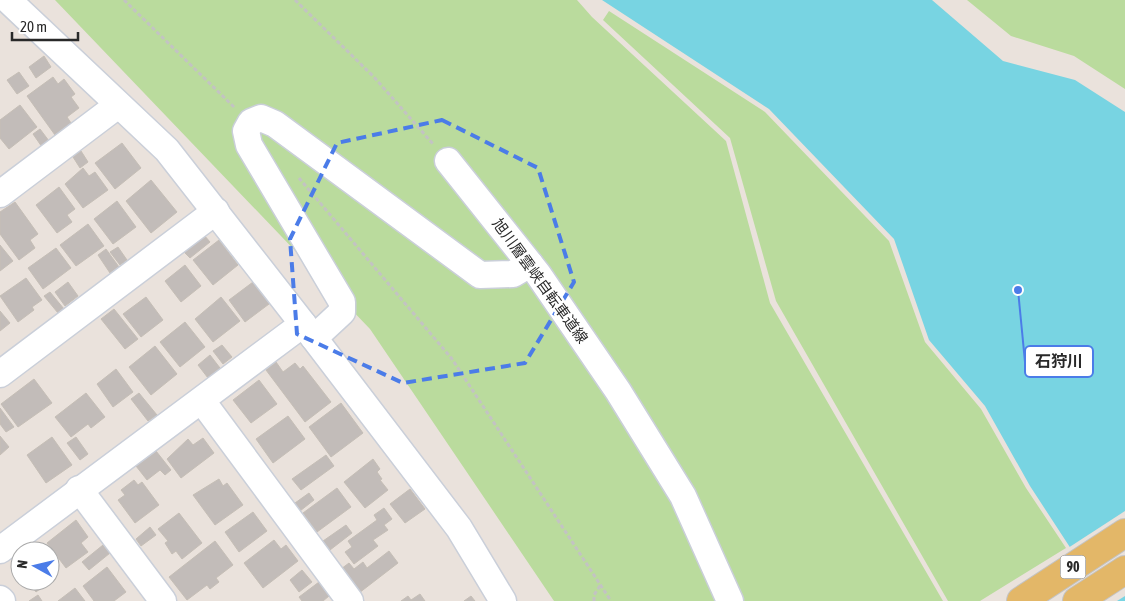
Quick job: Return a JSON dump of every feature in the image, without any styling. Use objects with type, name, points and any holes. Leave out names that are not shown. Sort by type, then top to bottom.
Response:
[{"type":"main road","name":"90","points":[[1021,601],[1125,533]]},
{"type":"main road","name":"90","points":[[1077,601],[1125,570]]},
{"type":"street","points":[[7,7],[167,150],[309,331],[459,528],[503,601]]},
{"type":"street","points":[[0,194],[118,105]]},
{"type":"street","points":[[0,550],[79,489],[202,401],[309,331],[342,312],[342,302],[248,145],[246,131],[251,122],[261,118],[275,124],[480,275],[513,274],[530,264]]},
{"type":"street","name":"旭川層雲峡自転車道線","points":[[448,161],[530,264],[618,391],[683,496],[730,601]]},
{"type":"street","points":[[0,374],[216,211]]},
{"type":"street","points":[[202,401],[350,601]]},
{"type":"street","points":[[79,489],[164,601]]},
{"type":"path","points":[[124,0],[251,122]]},
{"type":"path","points":[[295,0],[374,77],[448,161]]},
{"type":"path","points":[[295,174],[452,359],[611,601]]},
{"type":"path","points":[[594,601],[594,595],[601,584]]},
{"type":"highlighted area","points":[[442,120],[538,168],[574,282],[525,363],[403,383],[297,334],[290,239],[337,143]]},
{"type":"green space","points":[[55,0],[577,0],[592,17],[726,141],[770,303],[943,601],[554,601],[370,329]]},
{"type":"green space","points":[[967,0],[1125,0],[1125,89],[1074,56],[1011,36]]},
{"type":"green space","points":[[609,11],[765,112],[889,241],[925,342],[981,409],[1026,488],[1066,548],[980,601],[948,601],[776,301],[730,138],[603,20]]},
{"type":"water","points":[[602,0],[932,0],[1003,61],[1075,80],[1125,112],[1125,601],[1105,601],[1030,486],[985,406],[929,340],[894,239],[769,109]]},
{"type":"pier","points":[[1125,511],[1125,596],[1117,601],[1102,601],[1068,548]]},
{"type":"building","points":[[44,56],[51,67],[36,78],[29,67]]},
{"type":"building","points":[[19,72],[29,86],[17,94],[7,80]]},
{"type":"building","points":[[53,77],[58,84],[64,79],[75,94],[71,97],[79,108],[67,117],[71,123],[55,135],[27,96]]},
{"type":"building","points":[[20,105],[37,127],[9,149],[0,138],[0,120]]},
{"type":"building","points":[[40,129],[49,141],[42,147],[33,134]]},
{"type":"building","points":[[122,143],[141,168],[115,189],[95,163]]},
{"type":"building","points":[[81,151],[88,162],[80,168],[73,157]]},
{"type":"building","points":[[83,168],[89,176],[95,172],[108,190],[83,208],[65,184]]},
{"type":"building","points":[[151,180],[177,212],[151,233],[126,201]]},
{"type":"building","points":[[59,187],[75,209],[67,215],[72,222],[57,233],[36,205]]},
{"type":"building","points":[[117,201],[136,227],[113,244],[94,219]]},
{"type":"building","points":[[15,202],[38,234],[30,240],[35,248],[19,260],[0,234],[0,212]]},
{"type":"building","points":[[88,224],[104,246],[76,266],[60,245]]},
{"type":"building","points":[[204,235],[210,242],[190,258],[184,252]]},
{"type":"building","points":[[219,240],[238,265],[213,285],[193,260]]},
{"type":"building","points":[[0,245],[13,261],[0,271]]},
{"type":"building","points":[[118,247],[127,260],[120,265],[110,252]]},
{"type":"building","points":[[56,248],[71,268],[43,289],[28,268]]},
{"type":"building","points":[[106,249],[119,267],[110,273],[98,255]]},
{"type":"building","points":[[185,265],[201,286],[181,302],[165,281]]},
{"type":"building","points":[[26,278],[42,300],[32,307],[34,310],[18,322],[0,296]]},
{"type":"building","points":[[257,279],[273,301],[245,322],[229,300]]},
{"type":"building","points":[[68,282],[78,296],[65,306],[55,292]]},
{"type":"building","points":[[50,292],[64,309],[58,313],[44,296]]},
{"type":"building","points":[[146,297],[163,320],[141,337],[123,314]]},
{"type":"building","points":[[221,297],[240,321],[213,342],[195,319]]},
{"type":"building","points":[[114,309],[138,339],[125,349],[101,319]]},
{"type":"building","points":[[0,311],[10,323],[0,331]]},
{"type":"building","points":[[185,322],[205,347],[180,367],[160,342]]},
{"type":"building","points":[[222,345],[232,357],[223,364],[213,351]]},
{"type":"building","points":[[155,346],[177,374],[151,395],[129,367]]},
{"type":"building","points":[[210,355],[220,368],[208,378],[198,365]]},
{"type":"building","points":[[276,362],[283,372],[295,363],[300,369],[303,366],[331,402],[305,422],[266,370]]},
{"type":"building","points":[[116,369],[133,392],[113,407],[97,384]]},
{"type":"building","points":[[34,379],[52,403],[18,427],[1,404]]},
{"type":"building","points":[[259,380],[277,404],[251,423],[233,400]]},
{"type":"building","points":[[86,393],[105,417],[91,428],[88,424],[71,437],[55,417]]},
{"type":"building","points":[[139,393],[157,415],[148,421],[131,399]]},
{"type":"building","points":[[341,403],[363,433],[331,457],[309,427]]},
{"type":"building","points":[[0,408],[14,427],[6,432],[0,424]]},
{"type":"building","points":[[288,416],[305,439],[273,463],[256,439]]},
{"type":"building","points":[[0,436],[9,447],[0,455]]},
{"type":"building","points":[[52,437],[72,465],[46,483],[27,455]]},
{"type":"building","points":[[76,437],[88,454],[80,460],[67,443]]},
{"type":"building","points":[[203,438],[214,453],[181,478],[167,459],[188,439],[193,445]]},
{"type":"building","points":[[156,451],[171,470],[165,475],[160,470],[147,480],[136,466]]},
{"type":"building","points":[[326,455],[334,466],[301,490],[292,479]]},
{"type":"building","points":[[373,459],[380,469],[377,472],[382,479],[380,480],[388,490],[365,508],[344,482]]},
{"type":"building","points":[[219,479],[223,486],[227,483],[243,505],[215,525],[193,495]]},
{"type":"building","points":[[134,480],[138,485],[142,482],[159,505],[135,523],[118,500],[125,495],[121,490]]},
{"type":"building","points":[[337,488],[351,507],[317,532],[303,513]]},
{"type":"building","points":[[410,489],[425,509],[405,523],[390,504]]},
{"type":"building","points":[[309,493],[314,500],[300,511],[295,503]]},
{"type":"building","points":[[384,508],[392,519],[384,525],[388,530],[373,540],[378,546],[354,564],[345,552],[352,547],[348,541],[377,520],[374,515]]},
{"type":"building","points":[[253,512],[267,531],[239,552],[225,532]]},
{"type":"building","points":[[179,513],[202,543],[182,559],[176,551],[172,554],[165,543],[168,541],[158,529]]},
{"type":"building","points":[[76,520],[88,537],[81,543],[88,552],[66,568],[60,560],[60,541],[50,541]]},
{"type":"building","points":[[346,525],[352,533],[330,550],[323,541]]},
{"type":"building","points":[[150,527],[156,535],[141,546],[136,539]]},
{"type":"building","points":[[274,540],[281,549],[286,545],[298,561],[263,588],[244,563]]},
{"type":"building","points":[[215,541],[233,565],[216,578],[219,582],[210,589],[207,585],[187,600],[169,577]]},
{"type":"building","points":[[103,545],[110,553],[89,570],[82,562]]},
{"type":"building","points":[[389,551],[398,563],[359,593],[341,569],[349,563],[354,569],[363,562],[367,568]]},
{"type":"building","points":[[107,567],[126,592],[114,601],[94,601],[83,586]]},
{"type":"building","points":[[302,570],[312,582],[299,592],[290,580]]},
{"type":"building","points":[[319,582],[329,596],[323,601],[302,601],[299,597]]},
{"type":"building","points":[[75,588],[85,601],[58,601]]},
{"type":"building","points":[[420,594],[425,601],[401,601],[408,596],[411,600]]},
{"type":"building","points":[[38,595],[42,601],[29,601]]},
{"type":"building","points":[[471,596],[475,601],[464,601]]},
{"type":"place","name":"石狩川","points":[[1018,290]]}]
